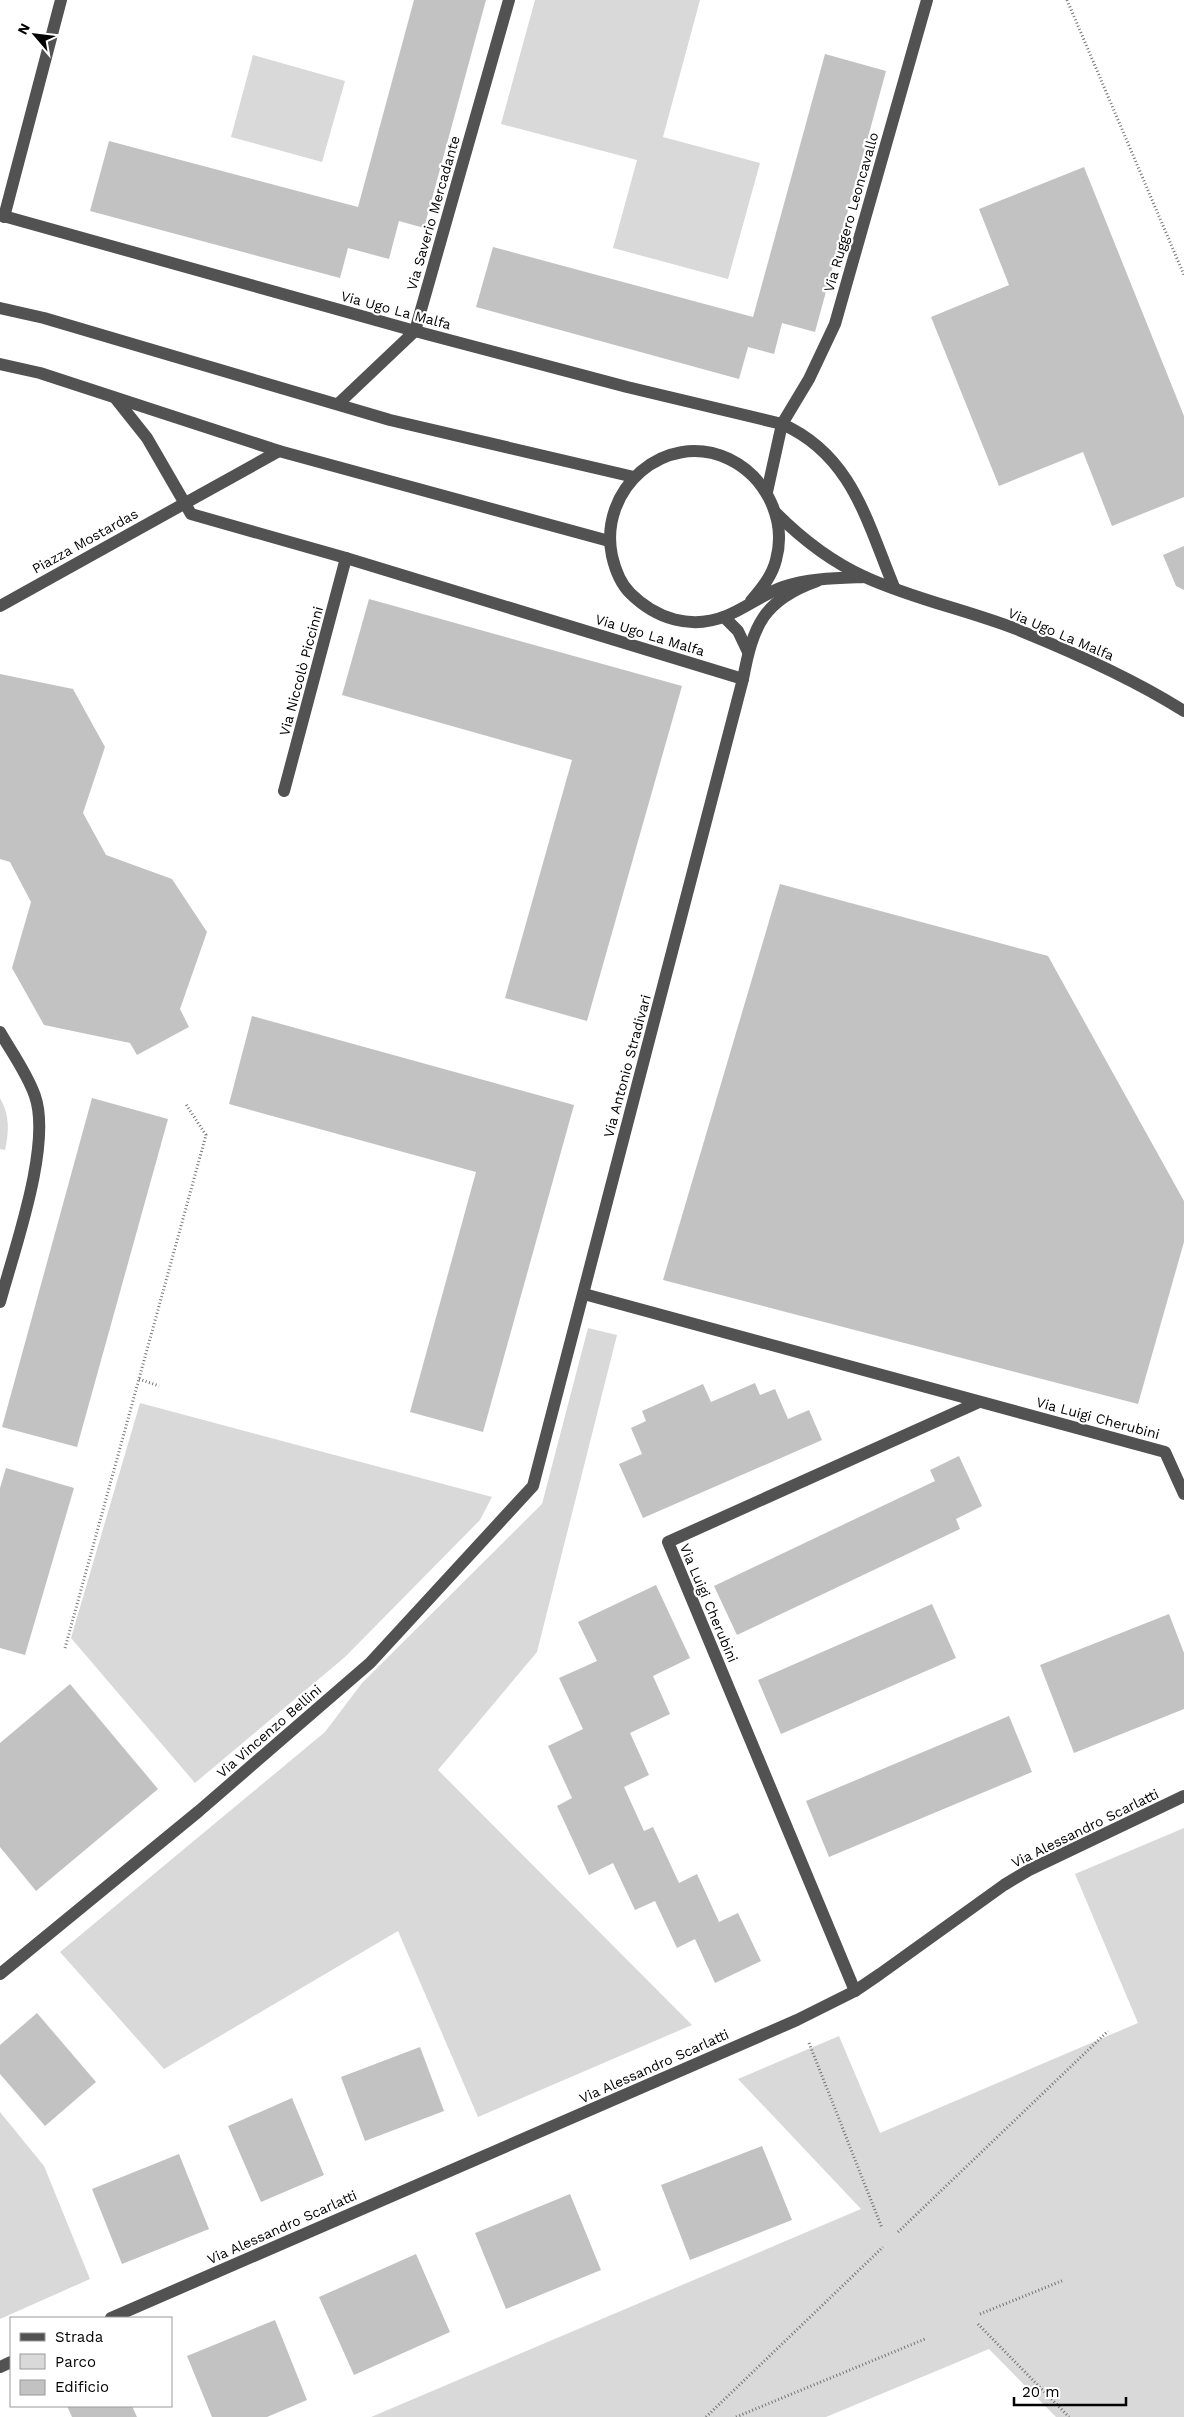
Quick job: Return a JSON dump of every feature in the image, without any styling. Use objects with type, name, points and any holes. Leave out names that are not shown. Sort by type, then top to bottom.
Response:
[{"type":"street","points":[[2,216],[61,0]]},
{"type":"street","name":"Via Saverio Mercadante","points":[[415,331],[509,0]]},
{"type":"street","name":"Via Ruggero Leoncavallo","points":[[782,424],[809,379],[835,324],[927,0]]},
{"type":"street","name":"Via Ugo La Malfa","points":[[2,216],[415,331],[627,387],[782,424],[816,443],[837,464],[860,506],[894,587]]},
{"type":"street","points":[[0,308],[44,318],[390,420],[634,477]]},
{"type":"street","points":[[338,404],[415,331]]},
{"type":"street","points":[[0,364],[40,373],[279,451],[609,541]]},
{"type":"street","points":[[116,398],[147,438],[191,514],[346,558]]},
{"type":"street","points":[[766,492],[782,424]]},
{"type":"street","name":"Piazza Mostardas","points":[[0,606],[279,451]]},
{"type":"street","name":"Via Ugo La Malfa","points":[[866,577],[817,580],[784,586],[751,601],[724,617],[701,623],[674,620],[649,610],[628,592],[614,568],[609,541],[611,518],[620,496],[634,477],[654,462],[678,454],[704,452],[729,459],[750,472],[766,492],[776,512],[794,531],[816,547],[866,577],[1024,633],[1097,664],[1184,711]]},
{"type":"street","name":"Via Ugo La Malfa","points":[[751,601],[767,582],[776,560],[780,536],[776,512]]},
{"type":"street","name":"Via Ugo La Malfa","points":[[346,558],[743,679]]},
{"type":"street","name":"Via Niccolò Piccinni","points":[[284,791],[346,558]]},
{"type":"street","name":"Via Antonio Stradivari","points":[[533,1486],[756,626],[774,605],[794,589],[817,580]]},
{"type":"street","points":[[724,617],[738,631],[748,652]]},
{"type":"street","points":[[0,1032],[35,1097],[40,1129],[38,1157],[0,1302]]},
{"type":"street","name":"Via Luigi Cherubini","points":[[584,1294],[1165,1452],[1184,1494]]},
{"type":"street","name":"Via Luigi Cherubini","points":[[855,1991],[668,1542],[979,1402]]},
{"type":"street","name":"Via Vincenzo Bellini","points":[[0,1974],[199,1811],[370,1663],[533,1486]]},
{"type":"street","name":"Via Alessandro Scarlatti","points":[[113,2317],[797,2020],[855,1991],[1004,1885],[1029,1870],[1184,1796]]},
{"type":"path","points":[[1067,0],[1184,274]]},
{"type":"path","points":[[65,1648],[206,1136],[185,1103]]},
{"type":"path","points":[[139,1379],[159,1386]]},
{"type":"path","points":[[898,2232],[1108,2030]]},
{"type":"path","points":[[809,2043],[882,2228]]},
{"type":"path","points":[[706,2417],[883,2247]]},
{"type":"path","points":[[980,2314],[1064,2280]]},
{"type":"path","points":[[978,2324],[1069,2417]]},
{"type":"path","points":[[736,2417],[924,2339]]},
{"type":"green space","points":[[535,0],[700,0],[663,137],[760,163],[728,279],[613,248],[637,160],[501,124]]},
{"type":"green space","points":[[253,55],[345,81],[322,162],[231,137]]},
{"type":"green space","points":[[0,1098],[6,1111],[8,1124],[5,1150],[0,1149]]},
{"type":"green space","points":[[588,1328],[617,1335],[537,1652],[438,1770],[692,2025],[478,2117],[398,1931],[164,2069],[60,1952],[325,1732],[362,1683],[542,1504]]},
{"type":"green space","points":[[140,1403],[492,1497],[480,1520],[345,1657],[195,1783],[71,1638]]},
{"type":"green space","points":[[1184,1828],[1184,2417],[1056,2417],[989,2349],[826,2417],[371,2417],[861,2209],[738,2079],[839,2036],[880,2133],[1138,2023],[1075,1874]]},
{"type":"green space","points":[[0,2112],[44,2166],[90,2279],[0,2319]]},
{"type":"building","points":[[414,0],[486,0],[424,228],[399,221],[389,259],[348,248],[340,278],[90,211],[109,141],[358,207]]},
{"type":"building","points":[[825,54],[886,71],[815,332],[782,323],[774,354],[748,347],[739,379],[476,307],[493,247],[753,317]]},
{"type":"building","points":[[1084,167],[1184,416],[1184,497],[1112,526],[1083,452],[999,486],[931,317],[1009,285],[979,209]]},
{"type":"building","points":[[1184,546],[1184,590],[1176,586],[1163,555]]},
{"type":"building","points":[[369,599],[682,686],[587,1021],[505,998],[572,760],[342,695]]},
{"type":"building","points":[[0,674],[73,689],[105,747],[83,813],[106,855],[172,879],[207,932],[180,1009],[189,1027],[137,1055],[130,1043],[44,1025],[12,968],[31,902],[10,862],[0,859]]},
{"type":"building","points":[[780,884],[1048,956],[1184,1201],[1184,1242],[1138,1404],[663,1280]]},
{"type":"building","points":[[252,1016],[574,1105],[483,1432],[410,1412],[476,1172],[229,1104]]},
{"type":"building","points":[[92,1098],[168,1119],[77,1447],[2,1427]]},
{"type":"building","points":[[755,1383],[760,1395],[775,1389],[788,1419],[809,1410],[822,1440],[643,1518],[619,1464],[642,1454],[631,1428],[646,1421],[642,1411],[703,1384],[711,1402]]},
{"type":"building","points":[[959,1456],[982,1506],[956,1519],[960,1529],[737,1635],[714,1586],[935,1481],[930,1470]]},
{"type":"building","points":[[6,1468],[74,1488],[25,1655],[0,1648],[0,1488]]},
{"type":"building","points":[[656,1585],[690,1658],[653,1676],[670,1714],[630,1733],[649,1775],[624,1787],[644,1831],[653,1827],[679,1883],[697,1874],[719,1922],[738,1913],[761,1961],[715,1983],[695,1939],[677,1948],[655,1901],[635,1910],[613,1863],[589,1875],[557,1806],[572,1798],[548,1746],[583,1729],[559,1678],[597,1661],[578,1622]]},
{"type":"building","points":[[932,1604],[956,1658],[781,1734],[758,1680]]},
{"type":"building","points":[[1169,1614],[1184,1653],[1184,1709],[1074,1753],[1040,1665]]},
{"type":"building","points":[[70,1684],[158,1789],[36,1891],[0,1847],[0,1743]]},
{"type":"building","points":[[1009,1716],[1032,1772],[829,1857],[806,1801]]},
{"type":"building","points":[[37,2013],[96,2082],[45,2126],[0,2074],[0,2045]]},
{"type":"building","points":[[420,2047],[444,2111],[365,2141],[341,2077]]},
{"type":"building","points":[[292,2098],[324,2175],[261,2202],[228,2126]]},
{"type":"building","points":[[762,2146],[792,2220],[690,2260],[661,2185]]},
{"type":"building","points":[[179,2154],[209,2229],[122,2264],[92,2189]]},
{"type":"building","points":[[570,2194],[601,2270],[506,2309],[475,2233]]},
{"type":"building","points":[[416,2254],[450,2332],[354,2375],[319,2297]]},
{"type":"building","points":[[275,2320],[307,2400],[267,2417],[212,2417],[187,2356]]},
{"type":"building","points":[[67,2407],[132,2407],[137,2417],[72,2417]]}]
